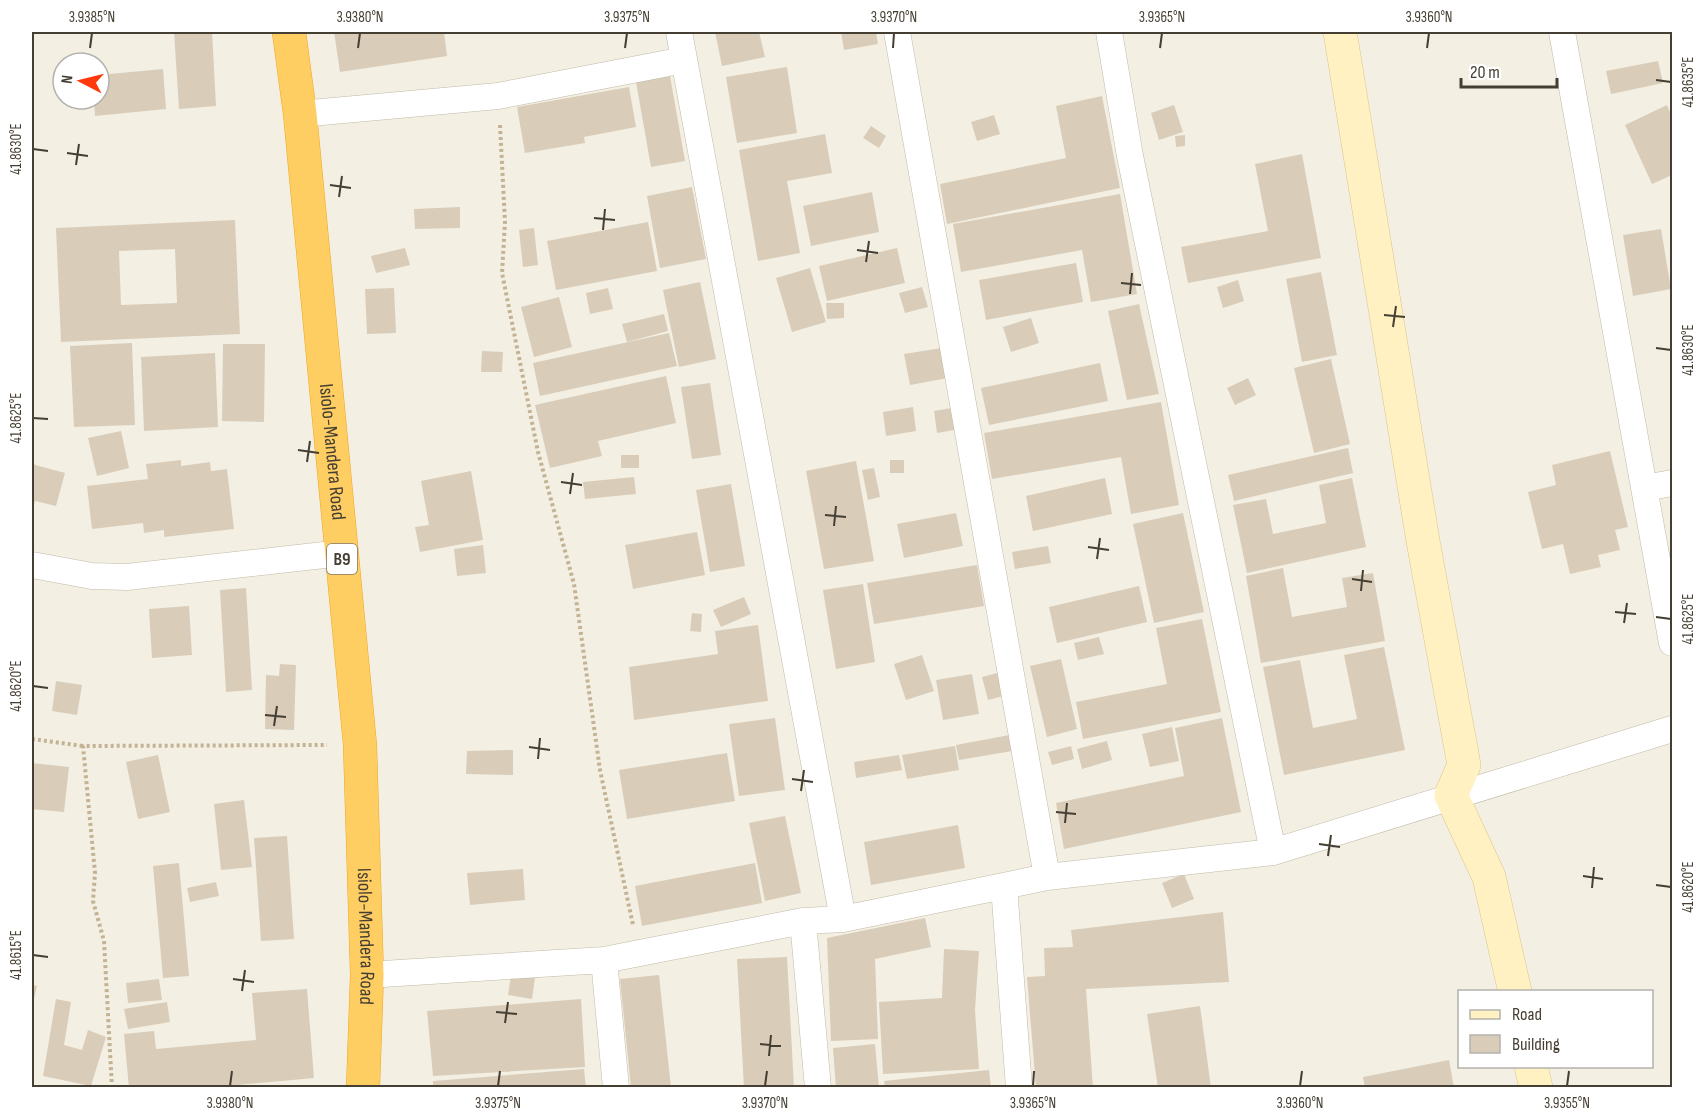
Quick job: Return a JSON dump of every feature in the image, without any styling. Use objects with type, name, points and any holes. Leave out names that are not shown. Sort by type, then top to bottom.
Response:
[{"type":"highway","name":"Isiolo-Mandera Road","points":[[289,32],[300,114],[360,745],[367,975],[363,1088]]},
{"type":"main road","points":[[1340,32],[1422,541],[1464,765],[1451,795],[1489,877],[1515,990]]},
{"type":"main road","points":[[1531,1068],[1536,1088]]},
{"type":"street","points":[[679,32],[843,919]]},
{"type":"street","points":[[897,32],[1047,877]]},
{"type":"street","points":[[1109,32],[1132,167],[1273,852]]},
{"type":"street","points":[[1562,32],[1672,643]]},
{"type":"street","points":[[300,114],[498,96],[684,60]]},
{"type":"street","points":[[1645,488],[1672,483]]},
{"type":"street","points":[[32,565],[92,576],[127,577],[342,553]]},
{"type":"street","points":[[367,975],[604,960],[802,921],[843,919],[1047,877],[1273,852],[1451,795],[1672,729]]},
{"type":"street","points":[[1004,886],[1018,1088]]},
{"type":"street","points":[[802,921],[818,1088]]},
{"type":"street","points":[[604,960],[616,1088]]},
{"type":"path","points":[[498,96],[505,222],[502,273],[538,452],[574,584],[600,770],[639,952]]},
{"type":"path","points":[[32,739],[83,746],[360,745]]},
{"type":"path","points":[[83,746],[95,873],[93,901],[104,941],[112,1088]]},
{"type":"building","points":[[174,32],[212,32],[216,106],[179,109]]},
{"type":"building","points":[[334,32],[444,32],[447,56],[340,72]]},
{"type":"building","points":[[715,32],[759,32],[765,57],[722,66]]},
{"type":"building","points":[[841,32],[876,32],[878,44],[844,50]]},
{"type":"building","points":[[1658,61],[1663,83],[1611,94],[1606,71]]},
{"type":"building","points":[[787,67],[797,133],[737,143],[726,77]]},
{"type":"building","points":[[163,69],[166,109],[95,116],[95,111],[111,111],[111,74]]},
{"type":"building","points":[[670,76],[685,161],[651,167],[636,82]]},
{"type":"building","points":[[629,87],[636,127],[584,137],[585,143],[525,153],[517,107]]},
{"type":"building","points":[[1102,96],[1120,188],[947,224],[940,184],[1066,158],[1056,106]]},
{"type":"building","points":[[1174,105],[1183,132],[1159,140],[1151,113]]},
{"type":"building","points":[[1667,105],[1672,117],[1672,175],[1652,184],[1625,125]]},
{"type":"building","points":[[994,115],[1000,134],[977,141],[971,122]]},
{"type":"building","points":[[871,126],[886,136],[879,148],[863,138]]},
{"type":"building","points":[[825,134],[832,173],[787,181],[800,253],[758,261],[739,150]]},
{"type":"building","points":[[1185,135],[1185,146],[1176,147],[1175,136]]},
{"type":"building","points":[[1302,154],[1321,258],[1188,283],[1181,247],[1268,231],[1255,164]]},
{"type":"building","points":[[692,187],[706,259],[660,268],[647,196]]},
{"type":"building","points":[[872,192],[879,232],[811,246],[803,206]]},
{"type":"building","points":[[1120,194],[1137,294],[1091,302],[1082,250],[961,272],[953,224]]},
{"type":"building","points":[[460,207],[460,228],[415,229],[414,209]]},
{"type":"building","points":[[235,220],[240,334],[61,342],[56,228]],"holes":[[[175,249],[177,303],[121,305],[119,251]]]},
{"type":"building","points":[[648,222],[657,271],[556,290],[547,241]]},
{"type":"building","points":[[534,228],[538,265],[523,267],[519,230]]},
{"type":"building","points":[[1661,229],[1671,289],[1633,296],[1623,235]]},
{"type":"building","points":[[405,248],[410,265],[376,273],[371,256]]},
{"type":"building","points":[[897,248],[905,283],[827,301],[819,266]]},
{"type":"building","points":[[1076,263],[1083,302],[986,320],[979,280]]},
{"type":"building","points":[[810,268],[826,322],[792,332],[776,278]]},
{"type":"building","points":[[1321,272],[1337,355],[1302,362],[1286,279]]},
{"type":"building","points":[[1238,280],[1244,301],[1223,308],[1217,287]]},
{"type":"building","points":[[700,282],[716,359],[679,367],[663,290]]},
{"type":"building","points":[[922,287],[928,307],[905,313],[899,293]]},
{"type":"building","points":[[394,288],[396,333],[367,334],[365,289]]},
{"type":"building","points":[[608,288],[613,309],[590,314],[586,293]]},
{"type":"building","points":[[559,297],[572,347],[534,357],[521,307]]},
{"type":"building","points":[[826,303],[844,303],[844,318],[827,319]]},
{"type":"building","points":[[1139,304],[1159,394],[1127,400],[1108,311]]},
{"type":"building","points":[[664,314],[668,331],[627,342],[622,324]]},
{"type":"building","points":[[1031,318],[1039,343],[1011,352],[1003,327]]},
{"type":"building","points":[[669,333],[677,366],[540,396],[533,363]]},
{"type":"building","points":[[132,343],[135,425],[74,427],[70,346]]},
{"type":"building","points":[[223,344],[265,344],[264,422],[222,421]]},
{"type":"building","points":[[942,348],[948,378],[910,385],[904,354]]},
{"type":"building","points":[[482,351],[503,352],[502,372],[481,372]]},
{"type":"building","points":[[215,353],[218,427],[144,431],[141,357]]},
{"type":"building","points":[[1331,359],[1350,444],[1314,453],[1294,368]]},
{"type":"building","points":[[1100,363],[1108,401],[989,425],[981,388]]},
{"type":"building","points":[[666,376],[676,423],[598,441],[602,456],[550,468],[535,405]]},
{"type":"building","points":[[1248,378],[1256,395],[1235,405],[1227,388]]},
{"type":"building","points":[[710,383],[721,455],[692,459],[681,387]]},
{"type":"building","points":[[1161,402],[1179,505],[1131,514],[1121,457],[992,479],[984,433]]},
{"type":"building","points":[[913,407],[916,431],[886,436],[883,412]]},
{"type":"building","points":[[957,407],[960,429],[937,433],[934,411]]},
{"type":"building","points":[[121,431],[129,468],[97,476],[88,438]]},
{"type":"building","points":[[1348,448],[1353,473],[1234,501],[1228,475]]},
{"type":"building","points":[[1610,451],[1628,527],[1615,530],[1620,550],[1598,555],[1601,567],[1570,574],[1563,544],[1542,549],[1528,492],[1556,485],[1552,465]]},
{"type":"building","points":[[621,455],[639,455],[639,468],[621,468]]},
{"type":"building","points":[[181,460],[181,466],[210,462],[211,471],[227,469],[234,529],[164,537],[164,530],[144,533],[143,523],[92,529],[87,486],[148,479],[146,464]]},
{"type":"building","points":[[890,460],[904,460],[904,473],[890,473]]},
{"type":"building","points":[[856,461],[874,561],[824,569],[806,471]]},
{"type":"building","points":[[32,464],[65,473],[56,506],[35,501],[32,510]]},
{"type":"building","points":[[874,468],[880,497],[868,500],[862,470]]},
{"type":"building","points":[[471,471],[483,540],[420,552],[415,527],[429,525],[421,481]]},
{"type":"building","points":[[634,477],[636,494],[585,499],[583,482]]},
{"type":"building","points":[[1105,478],[1112,514],[1033,531],[1026,496]]},
{"type":"building","points":[[1352,478],[1366,547],[1247,573],[1233,505],[1266,499],[1273,534],[1326,523],[1319,485]]},
{"type":"building","points":[[731,484],[745,566],[710,572],[696,490]]},
{"type":"building","points":[[956,513],[963,546],[904,558],[897,524]]},
{"type":"building","points":[[1183,513],[1204,612],[1154,623],[1133,524]]},
{"type":"building","points":[[697,532],[705,575],[633,589],[625,545]]},
{"type":"building","points":[[483,545],[486,573],[457,576],[454,549]]},
{"type":"building","points":[[1048,546],[1051,563],[1015,569],[1012,552]]},
{"type":"building","points":[[977,565],[984,606],[874,624],[867,583]]},
{"type":"building","points":[[1283,568],[1292,617],[1347,607],[1342,578],[1373,573],[1385,641],[1261,663],[1246,576]]},
{"type":"building","points":[[863,584],[875,662],[836,669],[823,590]]},
{"type":"building","points":[[1139,586],[1147,622],[1057,643],[1049,607]]},
{"type":"building","points":[[246,588],[252,690],[226,692],[220,590]]},
{"type":"building","points":[[744,597],[751,614],[721,627],[713,610]]},
{"type":"building","points":[[189,606],[192,655],[152,658],[149,609]]},
{"type":"building","points":[[692,613],[702,614],[701,632],[690,631]]},
{"type":"building","points":[[1202,619],[1221,712],[1083,739],[1076,702],[1167,684],[1156,628]]},
{"type":"building","points":[[758,625],[768,701],[634,720],[629,667],[718,654],[715,631]]},
{"type":"building","points":[[1099,637],[1104,654],[1078,660],[1074,643]]},
{"type":"building","points":[[1384,647],[1405,750],[1284,775],[1263,667],[1300,660],[1313,728],[1357,719],[1344,655]]},
{"type":"building","points":[[922,655],[934,691],[906,700],[894,664]]},
{"type":"building","points":[[1061,659],[1077,729],[1047,737],[1030,666]]},
{"type":"building","points":[[280,664],[296,665],[294,730],[265,729],[266,675],[279,676]]},
{"type":"building","points":[[1001,672],[1007,695],[988,700],[982,677]]},
{"type":"building","points":[[972,674],[979,714],[943,720],[936,680]]},
{"type":"building","points":[[56,681],[82,685],[77,715],[52,711]]},
{"type":"building","points":[[775,718],[785,790],[739,796],[729,724]]},
{"type":"building","points":[[1222,718],[1241,812],[1064,849],[1056,803],[1184,776],[1175,728]]},
{"type":"building","points":[[1172,727],[1179,761],[1150,767],[1142,734]]},
{"type":"building","points":[[1015,734],[1018,750],[959,760],[956,745]]},
{"type":"building","points":[[1107,741],[1112,760],[1082,769],[1077,749]]},
{"type":"building","points":[[955,746],[959,770],[907,779],[902,755]]},
{"type":"building","points":[[1071,746],[1074,759],[1052,765],[1048,752]]},
{"type":"building","points":[[513,750],[513,775],[466,774],[467,751]]},
{"type":"building","points":[[727,753],[735,801],[627,819],[619,770]]},
{"type":"building","points":[[158,755],[170,812],[138,819],[126,762]]},
{"type":"building","points":[[899,755],[902,770],[856,778],[854,762]]},
{"type":"building","points":[[32,763],[69,767],[64,812],[32,809]]},
{"type":"building","points":[[244,800],[252,867],[221,870],[214,804]]},
{"type":"building","points":[[785,816],[801,893],[765,901],[749,823]]},
{"type":"building","points":[[958,825],[965,868],[871,885],[864,842]]},
{"type":"building","points":[[287,836],[294,939],[261,941],[254,838]]},
{"type":"building","points":[[179,863],[189,976],[163,978],[153,866]]},
{"type":"building","points":[[755,863],[762,903],[642,926],[635,886]]},
{"type":"building","points":[[523,869],[525,900],[470,905],[467,873]]},
{"type":"building","points":[[1184,874],[1194,899],[1172,908],[1162,883]]},
{"type":"building","points":[[216,882],[219,896],[190,902],[187,888]]},
{"type":"building","points":[[1223,912],[1229,982],[1086,989],[1093,1088],[1036,1088],[1027,977],[1045,976],[1044,948],[1073,947],[1071,930]]},
{"type":"building","points":[[925,918],[931,947],[875,959],[878,1039],[831,1041],[827,938]]},
{"type":"building","points":[[944,949],[979,951],[975,1010],[979,1069],[883,1074],[879,1002],[942,998]]},
{"type":"building","points":[[787,957],[794,1088],[744,1088],[737,959]]},
{"type":"building","points":[[511,975],[535,978],[532,999],[508,995]]},
{"type":"building","points":[[659,975],[671,1088],[631,1088],[620,979]]},
{"type":"building","points":[[159,979],[162,1000],[128,1003],[126,983]]},
{"type":"building","points":[[32,985],[37,986],[32,1007]]},
{"type":"building","points":[[307,989],[314,1078],[205,1088],[129,1088],[124,1034],[154,1031],[156,1049],[256,1040],[252,993]]},
{"type":"building","points":[[56,999],[71,1002],[64,1045],[82,1050],[88,1030],[106,1037],[91,1086],[43,1076]]},
{"type":"building","points":[[581,999],[585,1067],[433,1076],[427,1011]]},
{"type":"building","points":[[167,1002],[170,1022],[128,1029],[124,1009]]},
{"type":"building","points":[[1200,1006],[1211,1088],[1158,1088],[1147,1014]]},
{"type":"building","points":[[875,1044],[879,1088],[836,1088],[833,1048]]},
{"type":"building","points":[[1449,1060],[1454,1088],[1365,1088],[1363,1077]]},
{"type":"building","points":[[584,1069],[586,1088],[433,1088],[433,1081]]},
{"type":"building","points":[[989,1070],[991,1088],[885,1088],[884,1081]]}]
